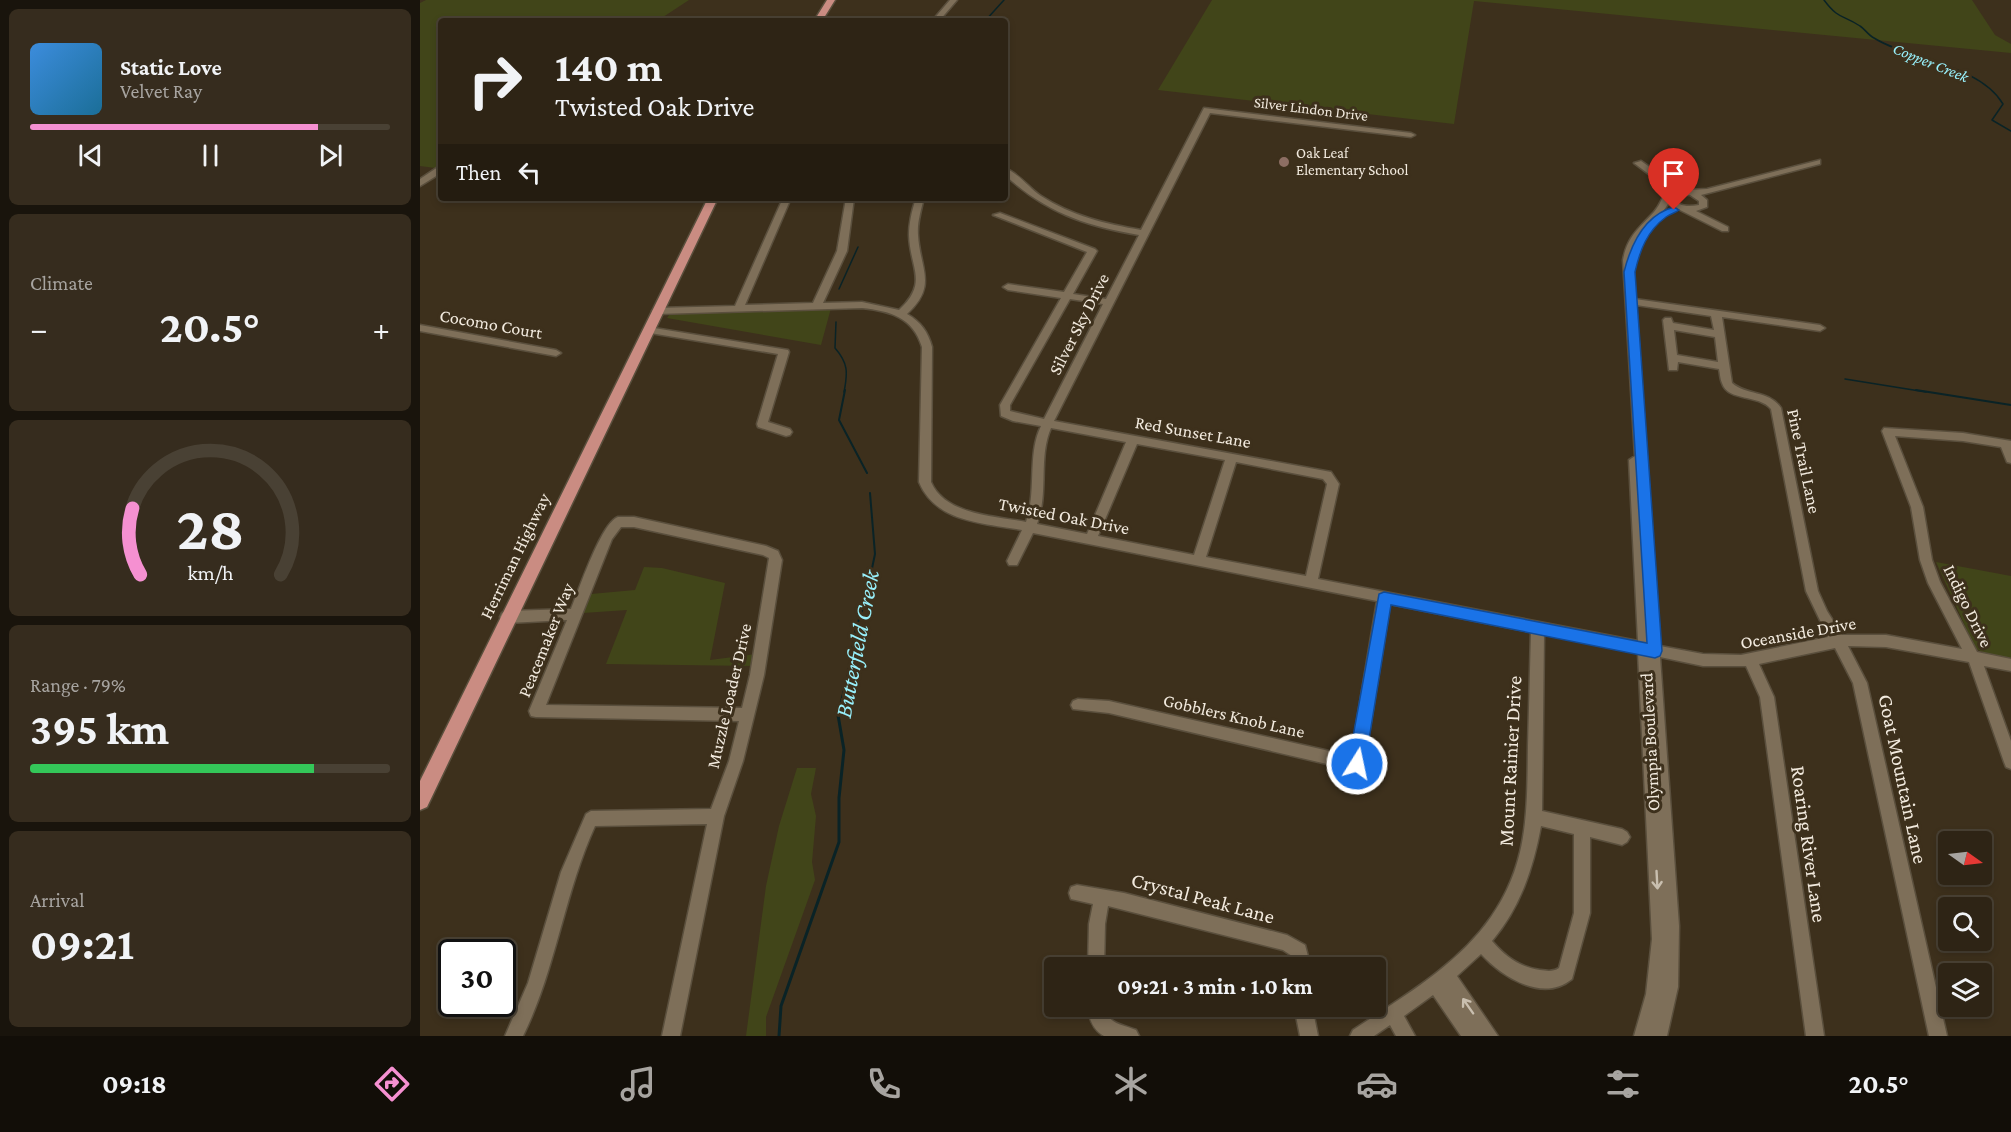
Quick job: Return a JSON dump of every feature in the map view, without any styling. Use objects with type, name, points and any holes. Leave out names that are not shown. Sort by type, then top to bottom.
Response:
[{"type":"main road","points":[[820,18],[831,0]]},
{"type":"main road","name":"Herriman Highway","points":[[420,801],[507,617],[712,201]]},
{"type":"street","points":[[938,18],[954,0]]},
{"type":"street","name":"Silver Lindon Drive","points":[[1207,110],[1411,135]]},
{"type":"street","name":"Silver Sky Drive","points":[[1013,561],[1029,527],[1039,492],[1037,455],[1047,423],[1207,110]]},
{"type":"street","points":[[1668,196],[1676,191],[1706,192],[1817,162]]},
{"type":"street","points":[[1713,220],[1701,198],[1635,164],[1662,186],[1672,204],[1713,220],[1725,229]]},
{"type":"street","points":[[420,183],[438,171]]},
{"type":"street","points":[[1008,173],[1030,195],[1059,211],[1098,225],[1144,233]]},
{"type":"street","points":[[1704,206],[1728,186]]},
{"type":"street","name":"Olympia Boulevard","points":[[1658,1036],[1669,987],[1672,946],[1629,352],[1634,340],[1629,254],[1634,238],[1662,208],[1668,196]]},
{"type":"street","points":[[739,308],[786,201]]},
{"type":"street","points":[[818,304],[843,251],[850,201]]},
{"type":"street","points":[[657,311],[818,304],[869,306],[901,314],[915,299],[922,284],[913,232],[919,201]]},
{"type":"street","name":"Olympia Boulevard","points":[[1630,272],[1637,245],[1648,228],[1666,212],[1683,209],[1695,210],[1704,206]]},
{"type":"street","points":[[997,215],[1092,250],[1067,296]]},
{"type":"street","points":[[1008,287],[1109,302]]},
{"type":"street","name":"Red Sunset Lane","points":[[1067,296],[1004,408],[1010,416],[1324,474],[1334,484],[1311,583]]},
{"type":"street","points":[[1631,301],[1820,328]]},
{"type":"street","name":"Pine Trail Lane","points":[[1716,313],[1724,366],[1730,388],[1740,393],[1764,397],[1775,406],[1812,591],[1823,617],[1838,642]]},
{"type":"street","name":"Twisted Oak Drive","points":[[901,314],[915,324],[926,342],[923,476],[930,494],[939,503],[956,512],[1626,645]]},
{"type":"street","points":[[1719,334],[1668,323],[1673,363],[1724,366]]},
{"type":"street","name":"Cocomo Court","points":[[420,328],[556,353]]},
{"type":"street","points":[[648,330],[784,352],[762,424],[786,432]]},
{"type":"street","name":"Indigo Drive","points":[[2008,444],[1963,437],[1888,431],[1917,507],[1926,560],[1934,583],[1974,658],[2011,762]]},
{"type":"street","points":[[1091,539],[1134,439]]},
{"type":"street","points":[[2008,444],[2011,459]]},
{"type":"street","points":[[1198,561],[1232,457]]},
{"type":"street","name":"Peacemaker Way","points":[[618,522],[608,537],[536,711],[748,714]]},
{"type":"street","name":"Muzzle Loader Drive","points":[[618,522],[634,522],[774,555],[772,584],[748,714],[736,761],[716,816],[671,1036]]},
{"type":"street","name":"Gobblers Knob Lane","points":[[1078,705],[1109,707],[1357,764],[1384,598]]},
{"type":"street","points":[[507,617],[576,614]]},
{"type":"street","name":"Mount Rainier Drive","points":[[1359,1036],[1441,980],[1482,944],[1501,918],[1519,886],[1530,849],[1534,817],[1538,628]]},
{"type":"street","name":"Oceanside Drive","points":[[1626,645],[1715,662],[1751,661],[1838,642],[1879,641],[2011,665]]},
{"type":"street","name":"Goat Mountain Lane","points":[[1838,642],[1860,683],[1938,1036]]},
{"type":"street","name":"Olympia Boulevard","points":[[1643,1036],[1655,994],[1660,939],[1650,650]]},
{"type":"street","name":"Roaring River Lane","points":[[1751,661],[1767,698],[1815,1036]]},
{"type":"street","points":[[514,1036],[543,969],[577,845],[591,819],[716,816]]},
{"type":"street","points":[[1534,817],[1622,837]]},
{"type":"street","points":[[1482,944],[1514,974],[1552,980],[1562,977],[1568,969],[1582,913],[1582,828]]},
{"type":"street","name":"Crystal Peak Lane","points":[[1077,893],[1102,896],[1291,945],[1301,957]]},
{"type":"street","points":[[1096,957],[1097,924],[1102,896]]},
{"type":"street","points":[[1441,980],[1471,1036]]},
{"type":"street","points":[[1441,980],[1489,1036]]},
{"type":"street","points":[[1393,1013],[1406,1036]]},
{"type":"street","points":[[1097,1017],[1102,1026],[1130,1036]]},
{"type":"street","points":[[1305,1017],[1309,1036]]},
{"type":"green space","points":[[426,0],[689,0],[662,18],[438,18],[438,166],[435,168],[420,166],[420,3]]},
{"type":"green space","points":[[1212,0],[1972,0],[1995,35],[2011,44],[2011,53],[1474,1],[1454,124],[1158,90]]},
{"type":"green space","points":[[831,308],[821,345],[667,318],[670,314]]},
{"type":"green space","points":[[1936,562],[2011,576],[2011,658],[1986,654],[1975,648]]},
{"type":"green space","points":[[644,567],[662,568],[725,583],[710,660],[756,654],[754,666],[606,664],[627,610],[583,613],[591,594],[635,590]]},
{"type":"green space","points":[[797,768],[816,768],[811,794],[816,816],[812,862],[815,880],[766,1017],[766,1036],[746,1036],[766,886],[779,826]]},
{"type":"waterway","name":"Butterfield Creek","points":[[988,18],[1004,0]]},
{"type":"waterway","name":"Copper Creek","points":[[1824,0],[1837,14],[1860,26],[1874,38],[1889,46],[1978,80],[2003,104],[1992,120],[2011,131]]},
{"type":"waterway","name":"Butterfield Creek","points":[[839,289],[858,247]]},
{"type":"waterway","name":"Butterfield Creek","points":[[836,322],[835,348],[846,368],[844,392]]},
{"type":"waterway","points":[[1845,379],[1926,392]]},
{"type":"waterway","name":"Butterfield Creek","points":[[845,390],[839,420],[867,473]]},
{"type":"waterway","points":[[1916,390],[2011,405]]},
{"type":"waterway","name":"Butterfield Creek","points":[[848,674],[856,628],[865,602],[875,554],[870,493]]},
{"type":"waterway","name":"Butterfield Creek","points":[[779,1036],[781,1006],[839,842],[839,798],[844,750],[838,715],[849,672]]},
{"type":"place","name":"Oak Leaf Elementary School","points":[[1284,162]]},
{"type":"route","points":[[1357,764],[1384,598],[1655,651],[1630,272],[1634,253],[1644,233],[1664,213],[1674,210]]}]
